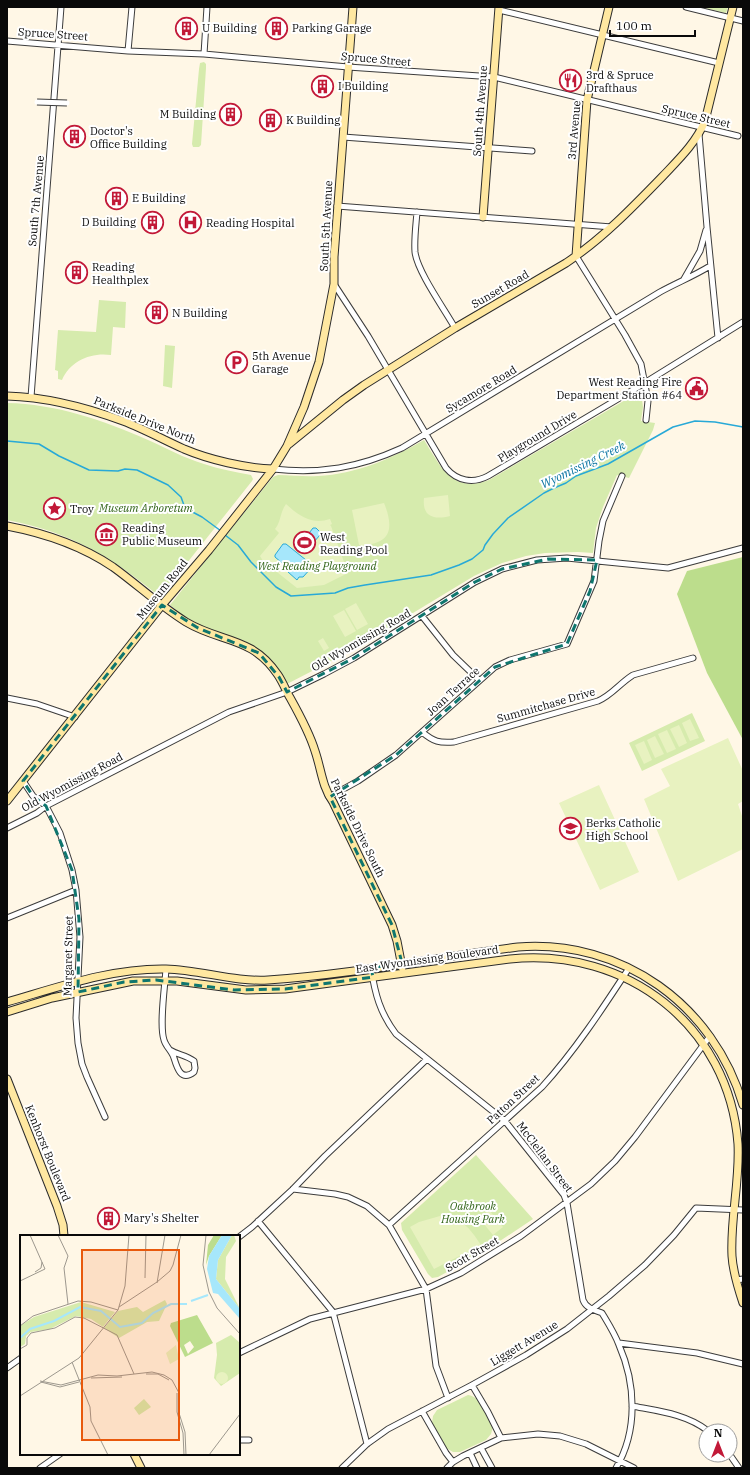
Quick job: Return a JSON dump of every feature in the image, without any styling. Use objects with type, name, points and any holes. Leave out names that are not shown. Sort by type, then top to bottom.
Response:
[{"type":"street","name":"South 7th Avenue","points":[[31,397],[61,7]]},
{"type":"street","points":[[128,51],[132,7]]},
{"type":"street","points":[[204,54],[207,7]]},
{"type":"street","name":"South 5th Avenue","points":[[353,7],[334,257],[334,284],[368,336],[444,463]]},
{"type":"street","name":"3rd Avenue","points":[[576,256],[577,224],[587,100],[609,7]]},
{"type":"street","points":[[686,7],[743,21]]},
{"type":"street","points":[[718,338],[710,266],[701,131],[733,7]]},
{"type":"street","points":[[499,9],[602,36],[719,63]]},
{"type":"street","name":"South 4th Avenue","points":[[483,217],[499,9]]},
{"type":"street","name":"Spruce Street","points":[[7,41],[58,44],[128,51],[204,54],[348,67],[494,77],[587,100],[701,131],[738,136]]},
{"type":"street","points":[[38,102],[67,103]]},
{"type":"street","name":"Sunset Road","points":[[287,446],[343,400],[388,369],[576,256],[624,216],[670,168],[701,131]]},
{"type":"street","points":[[343,138],[532,151]]},
{"type":"street","points":[[338,206],[612,226]]},
{"type":"street","points":[[417,212],[415,247],[416,258],[420,269],[455,328]]},
{"type":"street","points":[[684,279],[700,251],[707,228]]},
{"type":"street","points":[[576,256],[616,320],[641,364],[648,401],[646,420]]},
{"type":"street","name":"Sycamore Road","points":[[273,469],[317,472],[333,470],[360,464],[402,448],[660,292],[710,266]]},
{"type":"street","name":"Museum Road","points":[[7,801],[75,717],[162,605],[216,541],[273,469],[287,446],[304,407],[319,362],[334,284]]},
{"type":"street","name":"Playground Drive","points":[[444,463],[450,473],[463,480],[471,481],[484,478],[645,383],[743,322]]},
{"type":"street","name":"Parkside Drive North","points":[[7,396],[31,397],[85,408],[124,422],[186,449],[230,463],[273,469]]},
{"type":"street","points":[[597,560],[598,540],[603,521],[622,476]]},
{"type":"street","name":"Parkside Drive South","points":[[7,526],[36,533],[77,547],[113,567],[185,622],[245,645],[259,654],[270,664],[296,708],[313,746],[321,777],[329,797],[388,917],[397,941],[403,973]]},
{"type":"street","name":"Old Wyomissing Road","points":[[7,828],[37,813],[46,806],[229,712],[287,692],[354,658],[475,582],[511,566],[548,559],[568,558],[668,568],[743,548]]},
{"type":"street","name":"Joan Terrace","points":[[329,797],[375,770],[396,755],[490,670],[505,661],[567,644],[594,581],[597,560]]},
{"type":"street","points":[[422,616],[453,655],[479,680]]},
{"type":"street","name":"Summitchase Drive","points":[[422,732],[432,740],[441,743],[454,742],[598,701],[608,696],[633,675],[693,658]]},
{"type":"street","points":[[7,698],[37,704],[75,717]]},
{"type":"street","name":"Margaret Street","points":[[23,781],[33,796],[46,806],[63,843],[76,890],[80,937],[76,1018],[80,1054],[86,1077],[105,1117]]},
{"type":"street","points":[[7,918],[76,890]]},
{"type":"street","points":[[546,957],[547,946]]},
{"type":"street","name":"East Wyomissing Boulevard","points":[[7,1002],[79,981],[125,971],[166,969],[190,970],[235,979],[267,980],[402,964],[518,947],[547,946],[572,949],[594,954],[629,968],[655,982],[690,1011],[710,1036],[730,1070],[743,1105]]},
{"type":"street","name":"East Wyomissing Boulevard","points":[[7,1012],[52,998],[124,982],[165,980],[195,983],[234,990],[268,990],[510,959],[546,957],[589,964],[623,977],[661,1000],[676,1012],[693,1030],[704,1044],[732,1103],[741,1158],[734,1210],[732,1257],[740,1279],[743,1303]]},
{"type":"street","name":"McClellan Street","points":[[371,968],[379,1006],[388,1024],[396,1034],[426,1060],[505,1121],[564,1195],[567,1203],[584,1303],[591,1310],[602,1313],[619,1343],[630,1377],[632,1406],[630,1432],[616,1468]]},
{"type":"street","name":"Patton Street","points":[[389,1225],[525,1103],[554,1073],[611,996],[629,968]]},
{"type":"street","points":[[166,969],[162,1032],[164,1042],[170,1050],[173,1054],[180,1074],[188,1075],[194,1072],[196,1068],[194,1061],[187,1056],[176,1054],[170,1050]]},
{"type":"street","name":"Scott Street","points":[[240,1352],[310,1318],[426,1289],[456,1275],[521,1236],[567,1203],[595,1180],[624,1151],[710,1036]]},
{"type":"street","points":[[240,1236],[293,1189],[325,1156],[426,1060]]},
{"type":"street","name":"Kenhorst Boulevard","points":[[7,1079],[57,1206],[63,1225],[64,1235]]},
{"type":"street","points":[[293,1189],[335,1194],[351,1198],[367,1206],[389,1225],[426,1289],[436,1366],[448,1398]]},
{"type":"street","name":"Liggett Avenue","points":[[342,1468],[366,1444],[394,1425],[472,1385],[526,1355],[567,1329],[645,1265],[674,1235],[696,1208],[734,1210]]},
{"type":"street","points":[[734,1210],[743,1210]]},
{"type":"street","points":[[258,1221],[333,1312],[366,1444]]},
{"type":"street","points":[[619,1343],[697,1353],[743,1364]]},
{"type":"street","points":[[7,1368],[20,1359]]},
{"type":"street","points":[[472,1385],[486,1407],[501,1438]]},
{"type":"street","points":[[632,1406],[684,1417],[698,1424]]},
{"type":"street","points":[[422,1411],[446,1454],[453,1462]]},
{"type":"street","points":[[447,1468],[453,1462],[501,1438],[538,1434],[560,1436],[586,1444],[634,1468]]},
{"type":"street","points":[[240,1440],[249,1440]]},
{"type":"street","points":[[481,1448],[492,1468]]},
{"type":"street","points":[[470,1453],[478,1468]]},
{"type":"street","points":[[40,1468],[59,1455]]},
{"type":"street","points":[[134,1455],[141,1468]]},
{"type":"highlighted area","points":[[548,559],[597,560],[590,591],[567,644],[495,667],[396,755],[330,797],[392,925],[402,963],[371,968],[373,977],[285,989],[234,990],[156,980],[124,982],[78,992],[79,919],[72,870],[46,806],[33,796],[23,781],[162,605],[198,628],[259,653],[279,677],[287,692],[354,658],[475,582],[502,569]]},
{"type":"green space","points":[[701,7],[728,7],[726,13]]},
{"type":"green space","points":[[204,62],[206,64],[206,68],[201,145],[199,147],[193,147],[192,144],[199,69],[200,63]]},
{"type":"green space","points":[[99,300],[126,302],[125,328],[113,327],[111,355],[103,354],[82,359],[70,368],[62,380],[58,379],[58,371],[55,370],[58,330],[96,332]]},
{"type":"green space","points":[[165,345],[175,346],[172,388],[163,386]]},
{"type":"green space","name":"West Reading Playground","points":[[639,392],[641,393],[643,407],[641,421],[655,423],[653,430],[629,478],[617,475],[603,507],[596,528],[593,553],[545,553],[526,556],[502,563],[474,576],[347,653],[287,684],[273,662],[260,650],[245,642],[196,626],[170,605],[273,477],[278,475],[332,475],[360,469],[386,459],[424,440],[442,468],[457,481],[476,483],[489,480]]},
{"type":"green space","name":"Museum Arboretum","points":[[7,403],[43,406],[79,414],[114,426],[197,462],[233,472],[251,475],[253,479],[160,597],[124,569],[89,548],[71,539],[51,532],[30,525],[7,520]]},
{"type":"green space","points":[[448,495],[450,516],[439,518],[430,516],[427,513],[424,498]]},
{"type":"green space","points":[[384,503],[389,521],[387,534],[378,542],[359,545],[352,510]]},
{"type":"green space","name":"West Reading Pool","points":[[286,504],[301,516],[306,518],[317,521],[330,519],[332,524],[330,525],[348,573],[324,585],[297,588],[263,561],[260,556],[279,533],[275,529]]},
{"type":"green space","points":[[743,557],[743,740],[707,673],[677,594],[687,571]]},
{"type":"green space","points":[[356,603],[368,624],[357,630],[345,609]]},
{"type":"green space","points":[[344,610],[356,631],[345,637],[333,616]]},
{"type":"green space","points":[[323,638],[329,648],[324,651],[318,641]]},
{"type":"green space","points":[[692,713],[705,741],[642,771],[629,743]]},
{"type":"green space","points":[[690,719],[699,738],[690,741],[682,723]]},
{"type":"green space","points":[[679,725],[687,743],[679,747],[670,729]]},
{"type":"green space","points":[[667,730],[676,749],[667,753],[658,734]]},
{"type":"green space","points":[[655,736],[664,754],[655,758],[647,740]]},
{"type":"green space","points":[[728,738],[743,771],[743,801],[738,804],[743,819],[743,849],[678,881],[644,799],[670,786],[661,769]]},
{"type":"green space","points":[[644,741],[652,760],[644,764],[635,745]]},
{"type":"green space","points":[[599,785],[639,872],[600,890],[559,803]]},
{"type":"green space","name":"Oakbrook Housing Park","points":[[476,1155],[533,1219],[485,1251],[438,1277],[432,1278],[428,1274],[402,1230],[401,1223]]},
{"type":"green space","points":[[489,1210],[503,1227],[493,1235],[479,1218]]},
{"type":"green space","points":[[440,1216],[454,1219],[464,1224],[473,1233],[481,1245],[434,1269],[410,1227],[419,1222]]},
{"type":"green space","points":[[468,1395],[477,1399],[493,1427],[491,1434],[486,1440],[460,1452],[453,1452],[446,1448],[432,1423],[433,1416],[437,1410]]},
{"type":"water","points":[[313,528],[316,528],[320,532],[320,535],[313,543],[311,543],[306,539],[306,537]]},
{"type":"water","points":[[283,544],[286,544],[311,564],[312,567],[303,577],[299,577],[297,580],[288,572],[289,569],[275,557]]},
{"type":"waterway","name":"Wyomissing Creek","points":[[225,535],[238,545],[251,562],[276,587],[291,596],[335,593],[348,588],[431,575],[472,559],[483,550],[493,534],[508,518],[544,493],[566,483],[576,476],[608,464],[673,427],[695,421],[715,422],[743,427]]},
{"type":"waterway","name":"Wyomissing Creek","points":[[7,441],[39,444],[59,456],[89,470],[137,470],[168,485],[181,497],[185,508],[202,517],[221,531]]},
{"type":"place","name":"U Building","points":[[187,28]]},
{"type":"place","name":"Parking Garage","points":[[277,28]]},
{"type":"place","name":"3rd & Spruce Drafthaus","points":[[570,81]]},
{"type":"place","name":"I Building","points":[[322,86]]},
{"type":"place","name":"M Building","points":[[231,114]]},
{"type":"place","name":"K Building","points":[[271,120]]},
{"type":"place","name":"Doctor's Office Building","points":[[74,137]]},
{"type":"place","name":"E Building","points":[[116,198]]},
{"type":"place","name":"D Building","points":[[152,222]]},
{"type":"place","name":"Reading Hospital","points":[[191,223]]},
{"type":"place","name":"Reading Healthplex","points":[[76,273]]},
{"type":"place","name":"N Building","points":[[156,313]]},
{"type":"place","name":"5th Avenue Garage","points":[[237,362]]},
{"type":"place","name":"West Reading Fire Department Station #64","points":[[697,388]]},
{"type":"place","name":"Troy","points":[[54,509]]},
{"type":"place","name":"Reading Public Museum","points":[[106,534]]},
{"type":"place","name":"West Reading Pool","points":[[304,543]]},
{"type":"place","name":"Berks Catholic High School","points":[[571,829]]},
{"type":"place","name":"Mary's Shelter","points":[[108,1218]]}]
